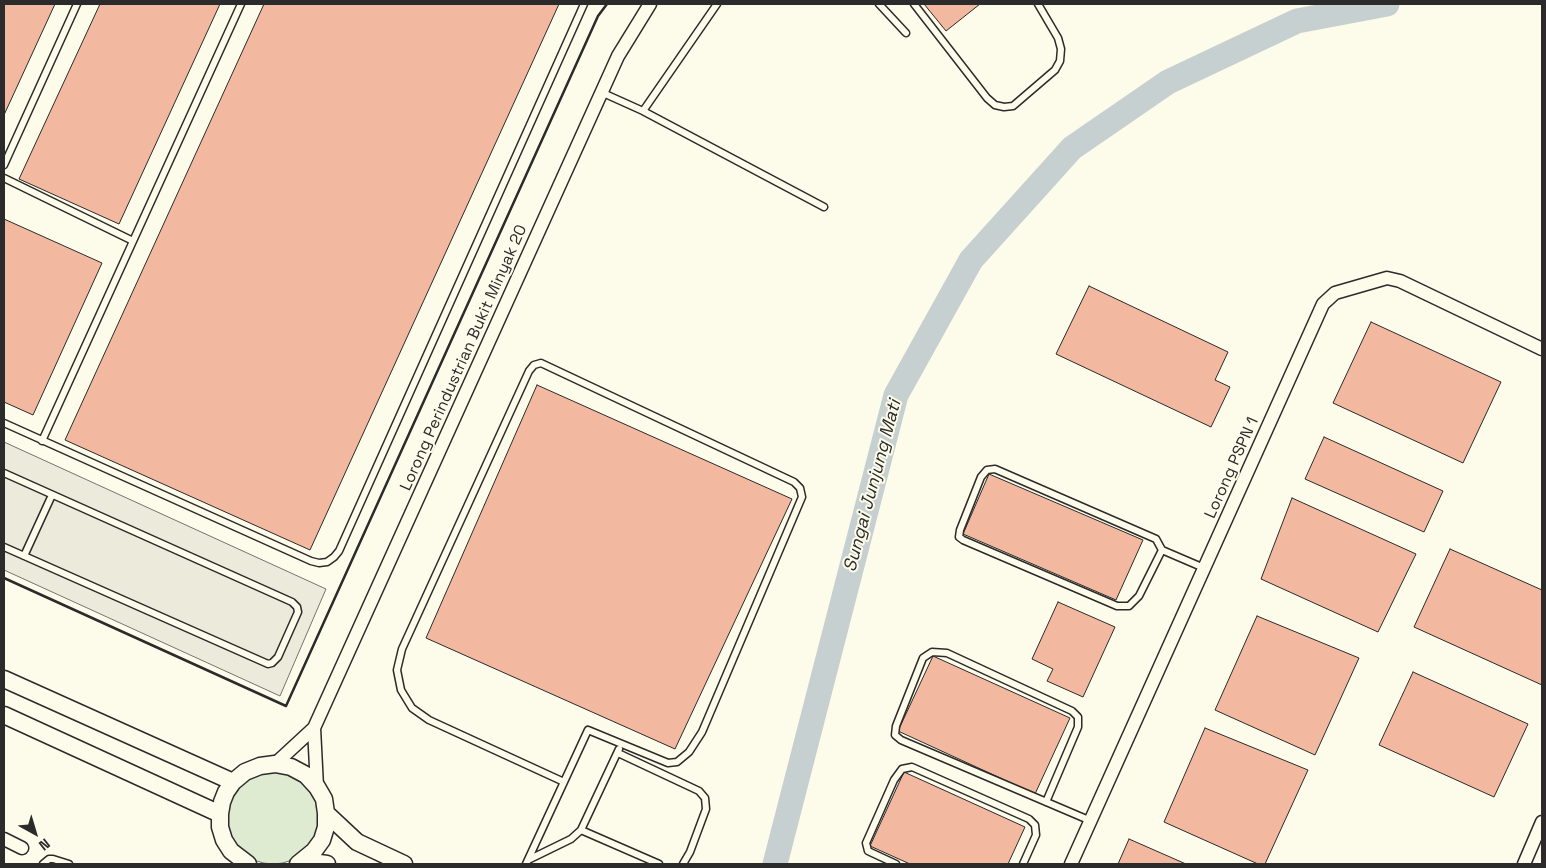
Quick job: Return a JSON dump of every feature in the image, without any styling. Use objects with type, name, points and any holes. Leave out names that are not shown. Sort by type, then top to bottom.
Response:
[{"type":"street","name":"Lorong Perindustrian Bukit Minyak 20","points":[[314,728],[603,93],[618,56],[650,4]]},
{"type":"street","name":"Lorong PSPN 1","points":[[1071,864],[1323,304],[1335,293],[1387,278],[1400,281],[1542,349]]},
{"type":"street","points":[[4,679],[233,782]]},
{"type":"street","points":[[4,715],[220,814]]},
{"type":"street","points":[[275,764],[314,728]]},
{"type":"street","points":[[314,728],[317,787]]},
{"type":"street","points":[[248,864],[231,857],[220,827],[220,814],[226,792],[233,782],[245,772],[260,766],[275,764],[291,767],[306,775],[317,787],[324,799],[326,827],[322,840],[314,852],[301,863]]},
{"type":"street","points":[[326,813],[357,842],[404,864]]},
{"type":"street","points":[[1524,864],[1542,822]]},
{"type":"street","points":[[4,840],[22,848]]},
{"type":"street","points":[[301,863],[327,864]]},
{"type":"lane","points":[[4,165],[76,4]]},
{"type":"lane","points":[[42,441],[240,4]]},
{"type":"lane","points":[[4,424],[311,561],[327,562],[334,558],[343,542],[584,4]]},
{"type":"lane","points":[[643,111],[717,4]]},
{"type":"lane","points":[[879,4],[906,33]]},
{"type":"lane","points":[[914,4],[987,98],[995,105],[1004,107],[1013,106],[1055,70],[1060,61],[1061,49],[1058,38],[1038,4]]},
{"type":"lane","points":[[603,93],[643,111],[824,207]]},
{"type":"lane","points":[[4,178],[133,241]]},
{"type":"lane","points":[[527,862],[564,782],[588,730],[668,763],[677,762],[690,752],[702,732],[802,497],[800,488],[794,482],[541,363],[534,365],[528,371],[402,649],[397,670],[401,690],[412,708],[429,720],[564,782]]},
{"type":"lane","points":[[1162,550],[1139,596],[1129,606],[1117,606],[959,537],[981,477],[987,470],[996,469],[1156,539],[1162,550],[1204,568]]},
{"type":"lane","points":[[4,473],[295,604],[297,616],[278,658],[272,663],[264,663],[4,547]]},
{"type":"lane","points":[[24,556],[52,495]]},
{"type":"lane","points":[[1046,802],[1078,727],[1078,717],[1072,710],[947,653],[932,652],[923,658],[896,726],[895,735],[901,740],[1046,802],[1091,820]]},
{"type":"lane","points":[[527,862],[572,839],[581,830],[621,744]]},
{"type":"lane","points":[[618,753],[699,791],[705,798],[706,809],[690,852],[683,864]]},
{"type":"lane","points":[[650,767],[654,757]]},
{"type":"lane","points":[[896,864],[868,851],[866,843],[894,780],[902,769],[912,767],[1029,819],[1035,825],[1036,835],[1023,864]]},
{"type":"lane","points":[[581,830],[659,864]]},
{"type":"lane","points":[[44,864],[49,859],[53,859],[69,864]]},
{"type":"green space","points":[[273,770],[291,774],[306,784],[316,799],[320,817],[316,835],[306,850],[291,860],[273,864],[255,860],[240,850],[230,835],[226,817],[230,799],[240,784],[255,774]]},
{"type":"shaded area","points":[[4,442],[326,589],[280,696],[4,570]]},
{"type":"building","points":[[4,4],[55,4],[4,115]]},
{"type":"building","points":[[100,4],[220,4],[119,224],[19,179]]},
{"type":"building","points":[[264,4],[559,4],[310,550],[65,440]]},
{"type":"building","points":[[924,4],[980,4],[946,31]]},
{"type":"building","points":[[4,219],[102,263],[33,415],[4,402]]},
{"type":"building","points":[[1089,286],[1228,352],[1215,380],[1230,387],[1211,427],[1056,354]]},
{"type":"building","points":[[1371,322],[1501,382],[1463,463],[1333,403]]},
{"type":"building","points":[[537,385],[792,499],[675,749],[426,638]]},
{"type":"building","points":[[1324,437],[1443,491],[1424,532],[1305,479]]},
{"type":"building","points":[[989,474],[1143,540],[1116,600],[963,534]]},
{"type":"building","points":[[1292,498],[1416,554],[1378,632],[1261,579]]},
{"type":"building","points":[[1450,549],[1542,590],[1542,685],[1414,627]]},
{"type":"building","points":[[1058,602],[1115,627],[1083,697],[1047,681],[1053,669],[1032,659]]},
{"type":"building","points":[[1257,616],[1359,658],[1315,755],[1215,710]]},
{"type":"building","points":[[933,656],[1070,718],[1035,794],[898,731]]},
{"type":"building","points":[[1413,672],[1528,724],[1494,797],[1379,745]]},
{"type":"building","points":[[1205,728],[1308,770],[1265,864],[1258,864],[1164,822]]},
{"type":"building","points":[[904,772],[1025,827],[1008,864],[910,864],[870,846]]},
{"type":"building","points":[[1129,839],[1186,864],[1118,864]]},
{"type":"waterway","name":"Sungai Junjung Mati","points":[[775,864],[896,395],[971,260],[1072,148],[1168,82],[1297,21],[1387,4]]},
{"type":"wall","points":[[4,578],[286,706],[598,16],[607,4]]}]
